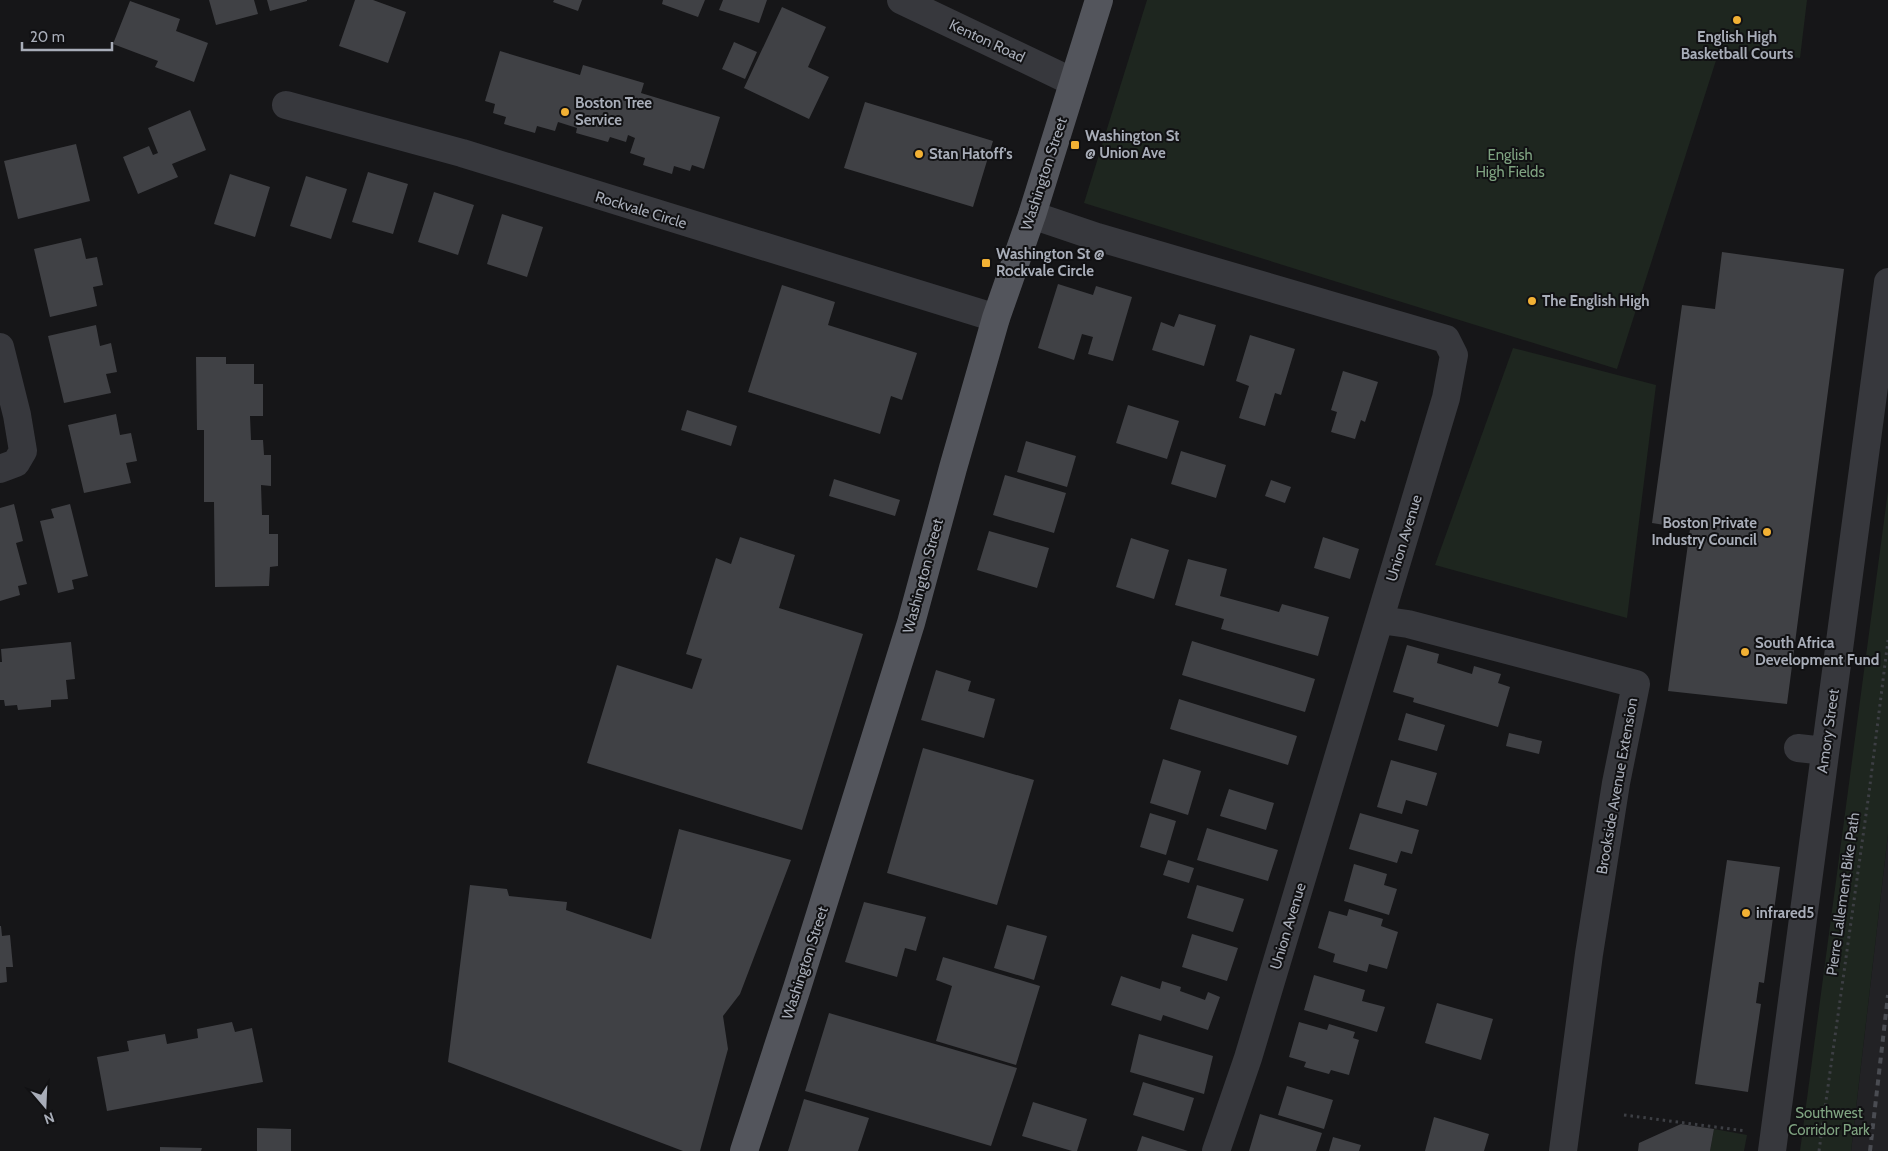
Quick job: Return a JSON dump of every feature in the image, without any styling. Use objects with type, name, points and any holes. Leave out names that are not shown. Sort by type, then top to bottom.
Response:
[{"type":"main road","name":"Washington Street","points":[[744,1151],[909,632],[996,318],[1032,215],[1099,0]]},
{"type":"street","name":"Kenton Road","points":[[901,0],[1073,82]]},
{"type":"street","name":"Rockvale Circle","points":[[286,105],[462,153],[996,318]]},
{"type":"street","name":"Union Avenue","points":[[1032,215],[1097,237],[1446,339],[1454,356],[1446,398],[1380,620],[1248,1058],[1216,1151]]},
{"type":"street","name":"Amory Street","points":[[1772,1151],[1888,282]]},
{"type":"street","points":[[0,347],[17,415],[23,451],[16,463],[0,469]]},
{"type":"street","name":"Brookside Avenue Extension","points":[[1380,620],[1408,624],[1636,684],[1616,783],[1588,954],[1563,1151]]},
{"type":"street","points":[[1798,748],[1825,751]]},
{"type":"path","name":"Pierre Lallement Bike Path","points":[[1819,1151],[1867,810],[1888,640]]},
{"type":"path","points":[[1624,1115],[1722,1127]]},
{"type":"shaded area","points":[[1888,834],[1888,1151],[1851,1151]]},
{"type":"green space","name":"English High Fields","points":[[1147,0],[1807,0],[1800,58],[1720,48],[1617,369],[1084,203]]},
{"type":"green space","points":[[1513,348],[1656,385],[1627,618],[1435,565]]},
{"type":"green space","name":"Southwest Corridor Park","points":[[1888,491],[1888,834],[1851,1151],[1800,1151]]},
{"type":"green space","points":[[1714,1129],[1747,1135],[1744,1151],[1710,1151]]},
{"type":"building","points":[[209,0],[254,0],[258,14],[216,25]]},
{"type":"building","points":[[267,0],[307,0],[307,1],[270,11]]},
{"type":"building","points":[[355,0],[373,0],[406,12],[388,63],[339,46]]},
{"type":"building","points":[[554,0],[582,0],[578,11],[553,2]]},
{"type":"building","points":[[663,0],[705,0],[698,17],[662,4]]},
{"type":"building","points":[[723,0],[767,0],[759,23],[719,10]]},
{"type":"building","points":[[130,1],[180,19],[176,31],[208,43],[194,82],[155,67],[158,61],[113,44]]},
{"type":"building","points":[[782,7],[826,27],[808,67],[829,77],[809,119],[744,88]]},
{"type":"building","points":[[734,42],[757,52],[745,79],[722,69]]},
{"type":"building","points":[[500,51],[580,75],[583,65],[644,83],[641,93],[720,117],[704,169],[692,165],[690,171],[674,166],[672,174],[643,165],[645,158],[630,153],[635,138],[628,135],[626,142],[610,137],[608,142],[576,133],[577,128],[558,122],[555,131],[537,126],[535,133],[504,124],[506,117],[493,113],[495,104],[485,101]]},
{"type":"building","name":"Stan Hatoff's","points":[[865,102],[993,141],[973,207],[844,168]]},
{"type":"building","points":[[190,110],[206,150],[172,164],[178,177],[138,194],[123,157],[149,146],[153,155],[158,153],[148,128]]},
{"type":"building","points":[[76,144],[90,201],[18,219],[4,161]]},
{"type":"building","points":[[368,172],[408,184],[393,234],[352,222]]},
{"type":"building","points":[[230,174],[270,187],[255,237],[214,224]]},
{"type":"building","points":[[306,176],[347,189],[331,239],[290,226]]},
{"type":"building","points":[[434,192],[474,205],[458,255],[418,242]]},
{"type":"building","points":[[502,214],[543,227],[527,277],[487,264]]},
{"type":"building","points":[[81,238],[86,259],[97,257],[103,285],[93,287],[97,306],[50,317],[34,249]]},
{"type":"building","points":[[1722,252],[1844,269],[1787,704],[1668,691],[1690,529],[1652,523],[1682,305],[1715,309]]},
{"type":"building","points":[[1058,284],[1093,295],[1096,286],[1132,297],[1113,361],[1088,354],[1093,337],[1082,334],[1074,360],[1038,348]]},
{"type":"building","points":[[782,285],[835,302],[828,325],[917,353],[902,400],[891,396],[880,434],[748,392]]},
{"type":"building","points":[[1179,314],[1216,325],[1204,366],[1152,350],[1161,322],[1174,327]]},
{"type":"building","points":[[96,325],[100,346],[111,343],[117,372],[106,374],[111,393],[64,403],[48,336]]},
{"type":"building","points":[[1250,335],[1295,349],[1281,395],[1275,393],[1265,426],[1239,418],[1249,386],[1236,381]]},
{"type":"building","points":[[196,357],[226,357],[226,364],[254,364],[254,384],[263,384],[263,416],[250,416],[251,440],[263,440],[264,455],[271,455],[271,486],[261,485],[262,515],[269,515],[269,534],[278,534],[278,566],[270,567],[269,586],[215,587],[214,502],[204,502],[204,430],[197,430]]},
{"type":"building","points":[[1343,371],[1378,382],[1365,422],[1361,420],[1355,439],[1331,432],[1337,412],[1331,410]]},
{"type":"building","points":[[1128,405],[1179,421],[1167,459],[1116,443]]},
{"type":"building","points":[[687,410],[737,426],[731,446],[681,430]]},
{"type":"building","points":[[116,414],[120,435],[131,433],[137,461],[126,463],[131,483],[84,493],[68,425]]},
{"type":"building","points":[[1026,441],[1076,456],[1067,487],[1017,472]]},
{"type":"building","points":[[1181,451],[1226,465],[1216,498],[1171,484]]},
{"type":"building","points":[[1005,475],[1066,493],[1054,533],[993,515]]},
{"type":"building","points":[[834,479],[900,500],[895,516],[829,496]]},
{"type":"building","points":[[1271,480],[1291,487],[1285,503],[1265,496]]},
{"type":"building","points":[[14,504],[23,541],[16,543],[27,584],[18,586],[20,595],[0,601],[0,508]]},
{"type":"building","points":[[70,504],[88,576],[72,580],[74,589],[58,593],[40,521],[54,518],[51,509]]},
{"type":"building","points":[[989,531],[1049,548],[1037,588],[977,570]]},
{"type":"building","points":[[740,537],[795,555],[779,608],[863,634],[802,830],[587,763],[617,665],[692,689],[702,659],[686,654],[716,558],[731,564]]},
{"type":"building","points":[[1323,537],[1359,549],[1350,579],[1314,568]]},
{"type":"building","points":[[1131,538],[1169,550],[1154,599],[1116,587]]},
{"type":"building","points":[[1188,559],[1227,569],[1220,596],[1279,612],[1282,604],[1329,617],[1318,656],[1221,629],[1224,619],[1175,605]]},
{"type":"building","points":[[1192,641],[1315,679],[1305,712],[1182,675]]},
{"type":"building","points":[[71,642],[75,679],[66,680],[68,699],[51,700],[51,707],[18,710],[17,705],[5,706],[4,700],[0,700],[1,649]]},
{"type":"building","points":[[1407,645],[1439,654],[1437,663],[1472,674],[1474,666],[1501,674],[1498,683],[1510,687],[1498,727],[1413,702],[1414,698],[1393,692]]},
{"type":"building","points":[[936,670],[971,681],[968,691],[995,699],[984,738],[921,720]]},
{"type":"building","points":[[1179,699],[1297,736],[1288,765],[1170,729]]},
{"type":"building","points":[[1406,713],[1445,725],[1437,751],[1398,740]]},
{"type":"building","points":[[1509,733],[1542,741],[1539,754],[1506,746]]},
{"type":"building","points":[[923,748],[1034,780],[997,905],[887,873]]},
{"type":"building","points":[[1163,759],[1201,771],[1188,815],[1150,803]]},
{"type":"building","points":[[1391,760],[1437,773],[1427,806],[1406,800],[1402,814],[1377,807]]},
{"type":"building","points":[[1229,789],[1274,803],[1266,830],[1220,816]]},
{"type":"building","points":[[1150,813],[1176,821],[1166,855],[1140,847]]},
{"type":"building","points":[[1360,813],[1419,830],[1412,854],[1401,851],[1397,863],[1349,849]]},
{"type":"building","points":[[1207,828],[1278,850],[1268,881],[1197,860]]},
{"type":"building","points":[[679,829],[791,860],[740,994],[723,1016],[728,1049],[700,1151],[683,1151],[448,1062],[470,885],[507,889],[509,896],[567,902],[566,910],[651,939]]},
{"type":"building","points":[[1168,860],[1194,868],[1189,883],[1163,875]]},
{"type":"building","points":[[1727,860],[1780,867],[1764,983],[1759,982],[1756,1003],[1761,1004],[1748,1092],[1695,1084]]},
{"type":"building","points":[[1354,864],[1387,874],[1384,885],[1397,889],[1389,915],[1344,901]]},
{"type":"building","points":[[1197,885],[1244,899],[1233,932],[1187,918]]},
{"type":"building","points":[[864,902],[926,917],[916,951],[905,948],[897,977],[845,962]]},
{"type":"building","points":[[1349,909],[1383,919],[1381,926],[1398,932],[1387,969],[1369,964],[1367,972],[1333,962],[1335,954],[1318,948],[1329,911],[1347,916]]},
{"type":"building","points":[[1007,925],[1047,936],[1034,980],[994,968]]},
{"type":"building","points":[[0,926],[2,936],[10,935],[13,967],[6,967],[7,982],[0,983]]},
{"type":"building","points":[[1192,934],[1238,948],[1227,981],[1182,967]]},
{"type":"building","points":[[943,957],[1040,986],[1016,1065],[936,1041],[952,986],[936,980]]},
{"type":"building","points":[[1314,975],[1365,990],[1362,1001],[1385,1007],[1377,1032],[1304,1010]]},
{"type":"building","points":[[1121,976],[1160,989],[1162,981],[1181,987],[1180,991],[1205,1000],[1208,992],[1220,997],[1208,1030],[1163,1015],[1161,1021],[1111,1005]]},
{"type":"building","points":[[1437,1003],[1493,1019],[1481,1060],[1425,1043]]},
{"type":"building","points":[[829,1013],[1017,1068],[991,1146],[805,1091]]},
{"type":"building","points":[[232,1022],[235,1032],[252,1028],[263,1082],[107,1111],[97,1057],[129,1051],[127,1041],[165,1034],[167,1044],[198,1038],[197,1029]]},
{"type":"building","points":[[1299,1022],[1327,1030],[1329,1024],[1355,1032],[1353,1038],[1359,1040],[1349,1075],[1331,1070],[1329,1074],[1304,1067],[1306,1062],[1289,1057]]},
{"type":"building","points":[[1139,1034],[1213,1056],[1204,1094],[1130,1072]]},
{"type":"building","points":[[1143,1082],[1194,1098],[1184,1131],[1133,1115]]},
{"type":"building","points":[[1287,1086],[1333,1100],[1324,1129],[1278,1115]]},
{"type":"building","points":[[804,1099],[869,1118],[858,1151],[788,1151]]},
{"type":"building","points":[[1033,1102],[1087,1119],[1077,1151],[1022,1136]]},
{"type":"building","points":[[1260,1114],[1322,1133],[1316,1151],[1249,1151]]},
{"type":"building","points":[[1434,1117],[1489,1134],[1484,1151],[1425,1151]]},
{"type":"building","points":[[1681,1124],[1714,1129],[1710,1151],[1638,1151],[1639,1143]]},
{"type":"building","points":[[257,1128],[291,1129],[291,1151],[257,1151]]},
{"type":"building","points":[[1142,1136],[1188,1151],[1137,1151]]},
{"type":"building","points":[[1333,1137],[1361,1145],[1359,1151],[1329,1151]]},
{"type":"building","points":[[160,1147],[202,1148],[201,1151],[160,1151]]},
{"type":"railway","points":[[1870,1151],[1888,995]]},
{"type":"place","name":"English High Basketball Courts","points":[[1737,20]]},
{"type":"place","name":"Boston Tree Service","points":[[565,112]]},
{"type":"place","name":"Washington St @ Union Ave","points":[[1075,145]]},
{"type":"place","name":"Stan Hatoff's","points":[[919,154]]},
{"type":"place","name":"Washington St @ Rockvale Circle","points":[[986,263]]},
{"type":"place","name":"The English High","points":[[1532,301]]},
{"type":"place","name":"Boston Private Industry Council","points":[[1767,532]]},
{"type":"place","name":"South Africa Development Fund","points":[[1745,652]]},
{"type":"place","name":"infrared5","points":[[1746,913]]}]
